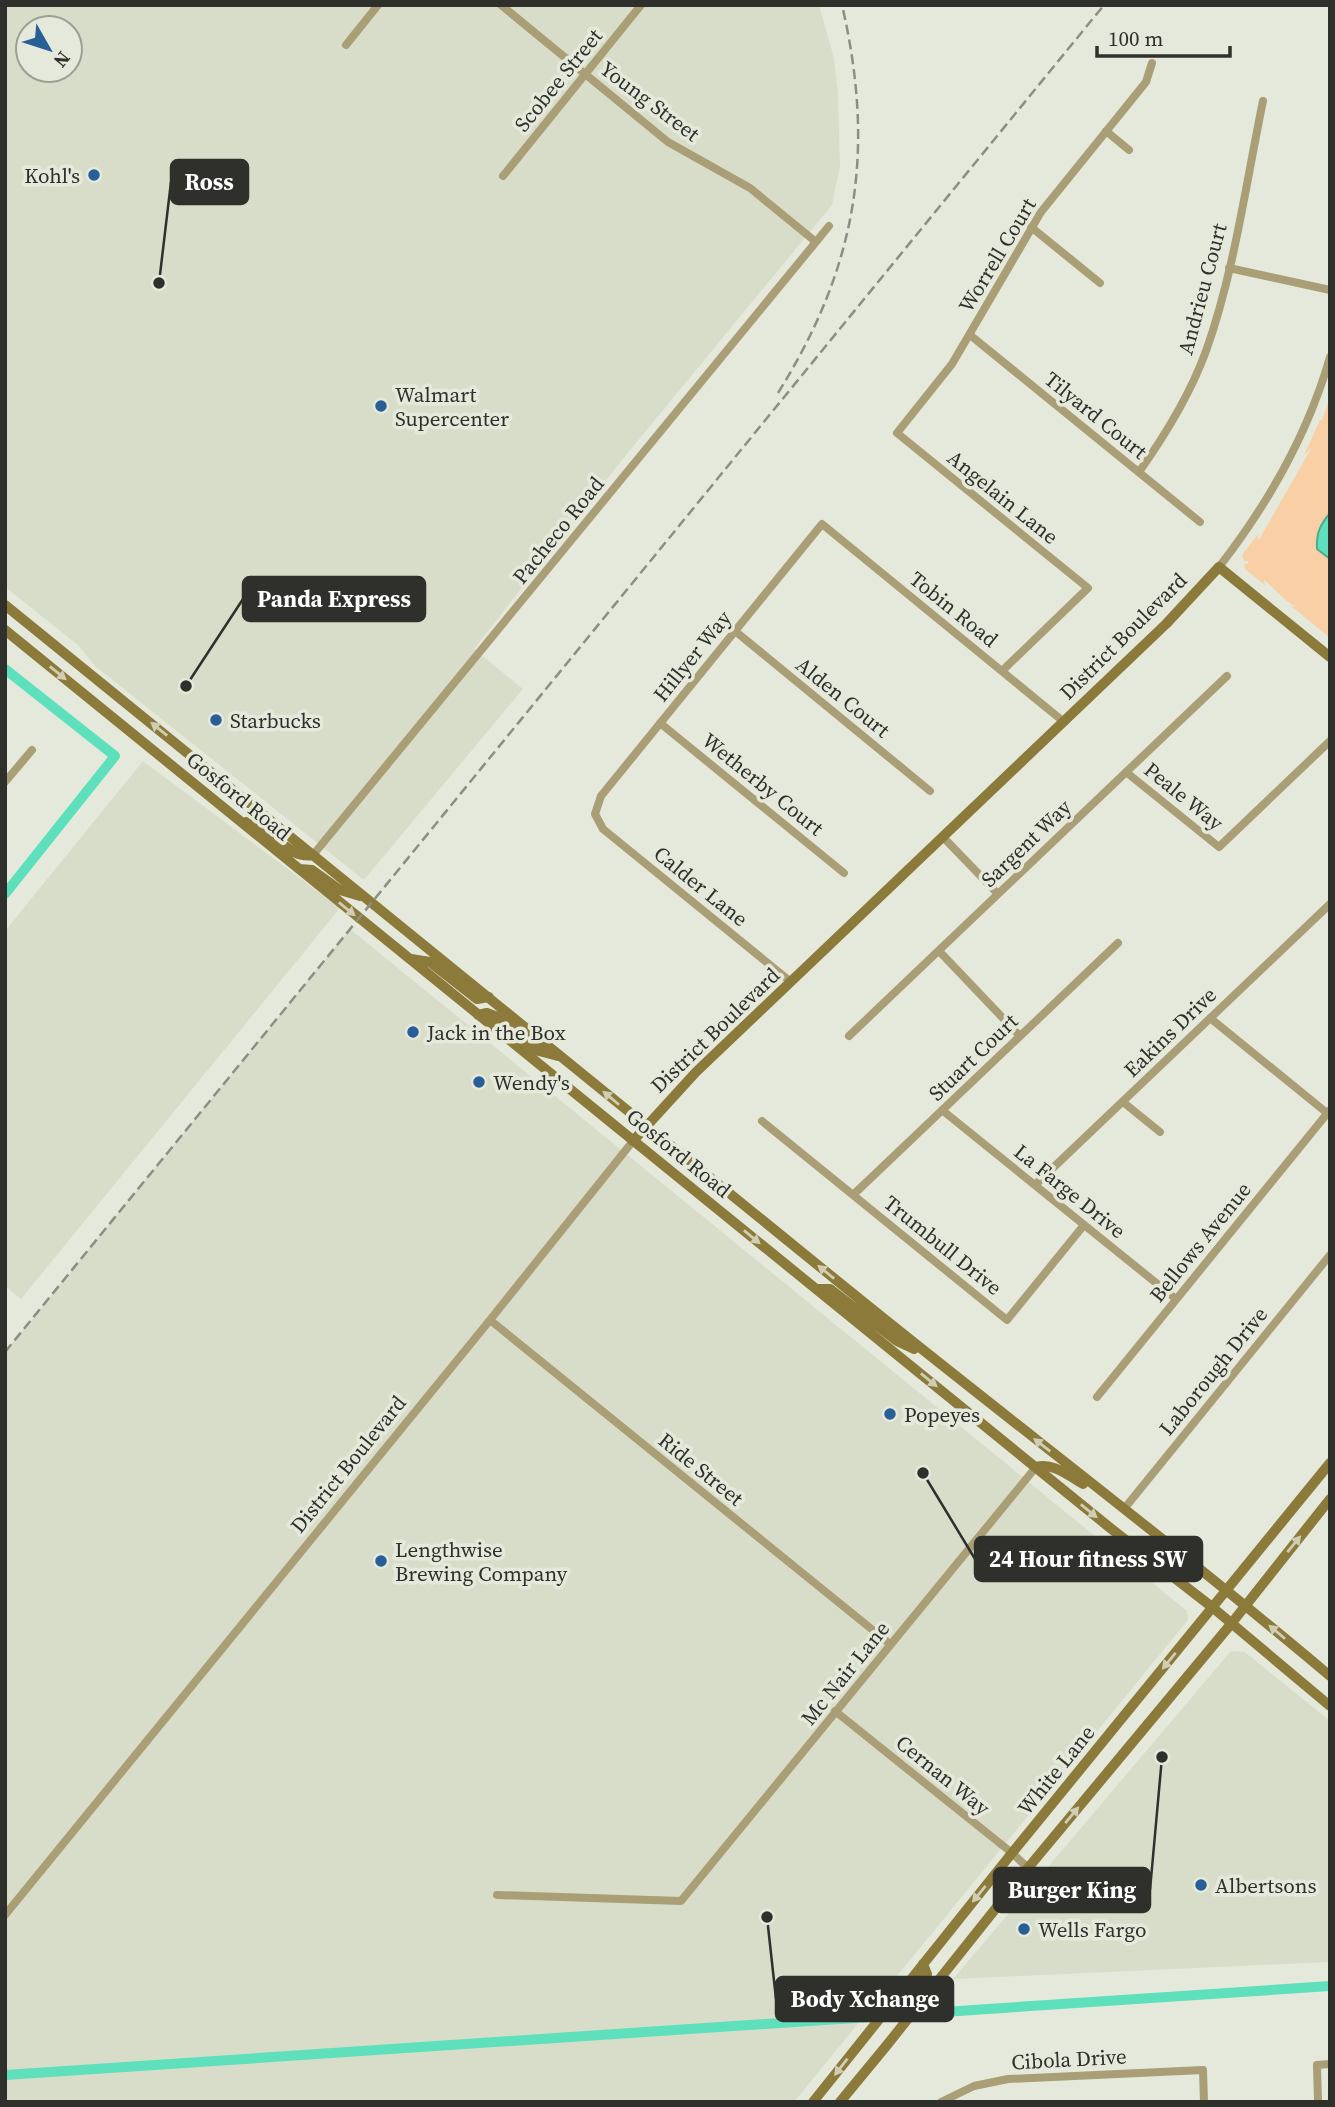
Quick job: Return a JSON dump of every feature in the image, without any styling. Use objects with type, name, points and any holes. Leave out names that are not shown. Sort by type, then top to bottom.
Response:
[{"type":"main road","points":[[1219,567],[1330,657]]},
{"type":"main road","name":"District Boulevard","points":[[633,1141],[696,1072],[1166,624],[1219,567]]},
{"type":"main road","name":"Gosford Road","points":[[5,606],[645,1126],[1246,1605],[1330,1676]]},
{"type":"main road","name":"Gosford Road","points":[[5,630],[1212,1607],[1330,1706]]},
{"type":"main road","points":[[236,818],[262,827],[293,853],[313,855]]},
{"type":"main road","points":[[298,868],[312,870],[340,890],[366,898]]},
{"type":"main road","points":[[409,959],[430,962],[477,999],[489,997]]},
{"type":"main road","points":[[478,1015],[486,1013],[495,1016],[539,1051],[564,1058]]},
{"type":"main road","points":[[817,1289],[830,1289],[897,1341],[933,1358]]},
{"type":"main road","name":"White Lane","points":[[813,2102],[869,2032],[918,1978],[923,1964],[1330,1463]]},
{"type":"main road","points":[[1036,1467],[1045,1465],[1056,1468],[1113,1501]]},
{"type":"main road","name":"White Lane","points":[[840,2102],[1330,1499]]},
{"type":"main road","points":[[887,2045],[918,1978]]},
{"type":"street","points":[[346,46],[378,5]]},
{"type":"street","name":"Young Street","points":[[501,5],[668,142],[750,188],[816,242]]},
{"type":"street","name":"Scobee Street","points":[[503,176],[641,5]]},
{"type":"street","name":"Worrell Court","points":[[897,433],[952,364],[1031,227],[1146,82],[1152,63]]},
{"type":"street","name":"Andrieu Court","points":[[1139,472],[1159,444],[1192,384],[1216,321],[1263,101]]},
{"type":"street","points":[[1106,131],[1129,150]]},
{"type":"street","name":"Pacheco Road","points":[[313,855],[829,226]]},
{"type":"street","points":[[1031,227],[1100,283]]},
{"type":"street","points":[[1229,268],[1330,290]]},
{"type":"street","name":"Tilyard Court","points":[[970,335],[1200,522]]},
{"type":"street","name":"District Boulevard","points":[[1219,567],[1255,518],[1287,463],[1305,425],[1330,357]]},
{"type":"street","name":"Angelain Lane","points":[[897,433],[1088,588],[1002,671]]},
{"type":"street","name":"Hillyer Way","points":[[594,814],[601,796],[822,524]]},
{"type":"street","name":"Tobin Road","points":[[822,524],[1064,722]]},
{"type":"street","name":"Alden Court","points":[[735,631],[930,791]]},
{"type":"street","name":"Sargent Way","points":[[849,1036],[1227,676]]},
{"type":"street","name":"Wetherby Court","points":[[660,723],[844,873]]},
{"type":"street","name":"Peale Way","points":[[1126,772],[1219,847],[1330,741]]},
{"type":"street","points":[[5,782],[32,750]]},
{"type":"street","name":"Calder Lane","points":[[594,814],[603,829],[791,982]]},
{"type":"street","points":[[943,837],[998,894]]},
{"type":"street","name":"Eakins Drive","points":[[1035,1185],[1330,904]]},
{"type":"street","name":"Stuart Court","points":[[853,1195],[1118,943]]},
{"type":"street","points":[[939,951],[1020,1036]]},
{"type":"street","points":[[1210,1018],[1328,1111]]},
{"type":"street","points":[[1123,1102],[1160,1132]]},
{"type":"street","name":"La Farge Drive","points":[[942,1110],[1176,1300]]},
{"type":"street","name":"Bellows Avenue","points":[[1097,1397],[1328,1111]]},
{"type":"street","name":"Trumbull Drive","points":[[762,1121],[1007,1320],[1084,1225]]},
{"type":"street","name":"District Boulevard","points":[[5,1915],[633,1141]]},
{"type":"street","name":"Laborough Drive","points":[[1124,1509],[1330,1255]]},
{"type":"street","name":"Ride Street","points":[[490,1320],[890,1644]]},
{"type":"street","name":"Mc Nair Lane","points":[[497,1895],[681,1901],[1036,1467]]},
{"type":"street","name":"Cernan Way","points":[[835,1711],[1028,1868]]},
{"type":"street","points":[[1318,2102],[1317,2065],[1330,2064]]},
{"type":"street","name":"Cibola Drive","points":[[941,2102],[974,2085],[1008,2078],[1203,2070],[1204,2102]]},
{"type":"shaded area","points":[[5,5],[819,5],[834,58],[838,92],[840,166],[832,205],[622,460],[474,649],[523,689],[364,880],[95,666],[78,645],[5,587]]},
{"type":"shaded area","points":[[1330,397],[1330,638],[1264,580],[1265,585],[1245,569],[1244,564],[1248,561],[1244,561],[1242,555],[1258,534],[1258,540],[1260,538],[1312,447],[1304,455],[1322,420]]},
{"type":"shaded area","points":[[1330,513],[1330,559],[1317,549],[1317,538]]},
{"type":"shaded area","points":[[143,761],[340,908],[21,1299],[5,1286],[5,931]]},
{"type":"shaded area","points":[[350,929],[1187,1611],[1188,1620],[794,2102],[5,2102],[5,1352]]},
{"type":"shaded area","points":[[1231,1651],[1245,1652],[1330,1721],[1330,1962],[953,1979]]},
{"type":"waterway","points":[[5,669],[115,756],[5,894]]},
{"type":"waterway","points":[[5,2075],[1330,1986]]},
{"type":"railway","points":[[778,393],[805,346],[826,299],[842,253],[852,206],[858,159],[857,110],[852,59],[842,5]]},
{"type":"railway","points":[[5,1352],[1104,5]]},
{"type":"place","name":"Kohl's","points":[[94,175]]},
{"type":"place","name":"Ross","points":[[159,283]]},
{"type":"place","name":"Walmart Supercenter","points":[[381,406]]},
{"type":"place","name":"Panda Express","points":[[186,686]]},
{"type":"place","name":"Starbucks","points":[[216,720]]},
{"type":"place","name":"Jack in the Box","points":[[413,1032]]},
{"type":"place","name":"Wendy's","points":[[479,1082]]},
{"type":"place","name":"Popeyes","points":[[890,1414]]},
{"type":"place","name":"24 Hour fitness SW","points":[[923,1473]]},
{"type":"place","name":"Lengthwise Brewing Company","points":[[381,1561]]},
{"type":"place","name":"Burger King","points":[[1162,1757]]},
{"type":"place","name":"Albertsons","points":[[1201,1885]]},
{"type":"place","name":"Body Xchange","points":[[767,1917]]},
{"type":"place","name":"Wells Fargo","points":[[1024,1929]]}]
